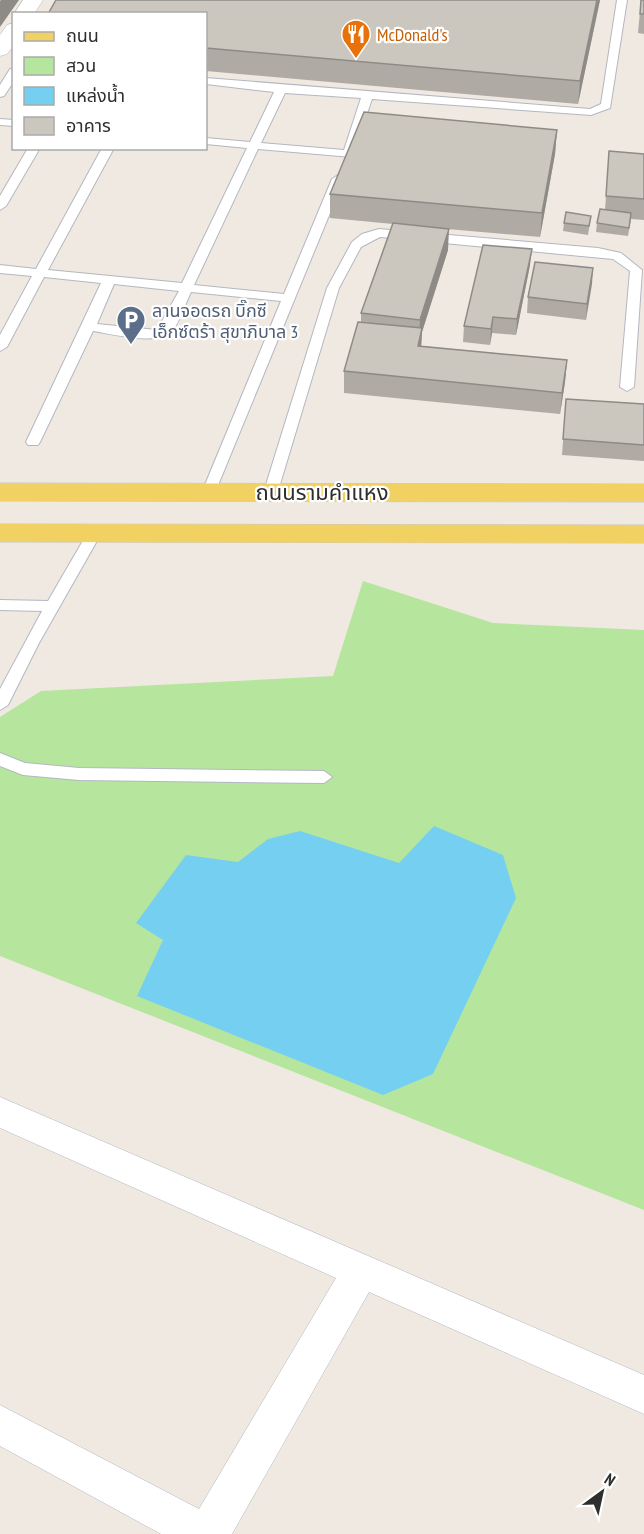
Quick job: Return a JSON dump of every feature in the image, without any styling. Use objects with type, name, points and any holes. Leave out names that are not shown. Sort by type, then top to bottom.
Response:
[{"type":"main road","name":"ถนนรามคำแหง","points":[[0,492],[644,492]]},
{"type":"main road","name":"ถนนรามคำแหง","points":[[0,533],[644,534]]},
{"type":"street","points":[[0,50],[12,32]]},
{"type":"street","points":[[0,1112],[644,1395]]},
{"type":"street","points":[[0,1424],[206,1534],[361,1270]]},
{"type":"lane","points":[[207,81],[367,96],[582,112],[596,111],[606,106],[622,0]]},
{"type":"lane","points":[[0,94],[12,74]]},
{"type":"lane","points":[[89,327],[162,333],[188,288],[281,88]]},
{"type":"lane","points":[[209,492],[348,154],[367,96]]},
{"type":"lane","points":[[207,141],[348,154]]},
{"type":"lane","points":[[0,206],[33,150]]},
{"type":"lane","points":[[0,347],[107,150]]},
{"type":"lane","points":[[271,491],[333,288],[356,245],[366,237],[379,233],[598,252],[626,261],[636,270],[627,387]]},
{"type":"lane","points":[[0,269],[289,298]]},
{"type":"lane","points":[[33,442],[89,327],[109,280]]},
{"type":"lane","points":[[0,705],[31,643],[95,532]]},
{"type":"lane","points":[[0,605],[54,606]]},
{"type":"lane","points":[[0,759],[23,769],[79,774],[324,777]]},
{"type":"green space","points":[[363,581],[493,623],[644,630],[644,1210],[0,956],[0,717],[41,691],[333,676]]},
{"type":"water","points":[[434,826],[503,855],[516,898],[433,1074],[383,1095],[137,996],[163,940],[136,923],[186,855],[238,862],[268,839],[300,831],[399,863]]},
{"type":"building","points":[[56,0],[597,0],[580,81],[207,48],[207,12],[49,12]]},
{"type":"building","points":[[641,0],[644,0],[644,14],[640,14]]},
{"type":"building","points":[[364,112],[557,130],[542,213],[330,194]]},
{"type":"building","points":[[609,151],[644,154],[644,199],[606,196]]},
{"type":"building","points":[[600,209],[631,213],[629,228],[597,223]]},
{"type":"building","points":[[566,212],[591,216],[589,226],[564,223]]},
{"type":"building","points":[[393,223],[449,229],[420,320],[361,313]]},
{"type":"building","points":[[483,245],[532,249],[517,319],[493,317],[491,329],[464,326]]},
{"type":"building","points":[[535,262],[593,268],[587,304],[528,297]]},
{"type":"building","points":[[358,322],[422,328],[418,346],[567,360],[562,393],[344,371]]},
{"type":"building","points":[[566,399],[644,404],[644,445],[563,439]]},
{"type":"place","name":"McDonald's","points":[[356,60]]},
{"type":"place","name":"ลานจอดรถ บิ๊กซี เอ็กซ์ตร้า สุขาภิบาล 3","points":[[131,346]]}]
